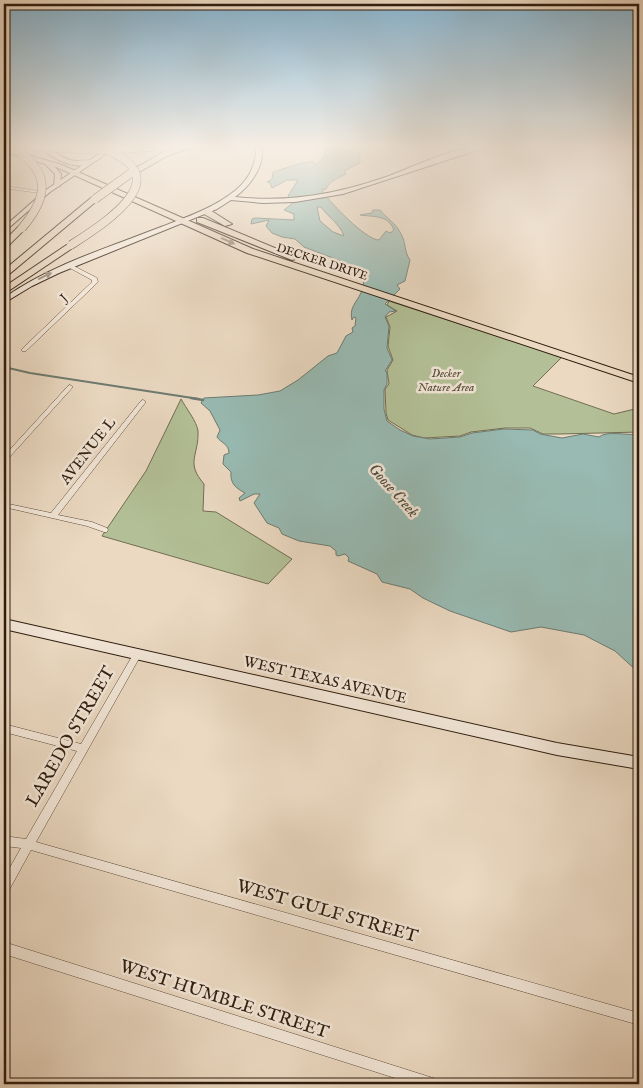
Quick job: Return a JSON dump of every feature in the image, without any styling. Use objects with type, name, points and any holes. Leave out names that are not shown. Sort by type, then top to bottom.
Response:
[{"type":"highway","points":[[4,245],[22,228],[38,208],[42,198]]},
{"type":"highway","points":[[4,262],[83,198]]},
{"type":"highway","points":[[4,274],[97,198]]},
{"type":"highway","points":[[4,291],[121,210],[131,198]]},
{"type":"main road","points":[[4,230],[41,198]]},
{"type":"main road","name":"DECKER DRIVE","points":[[131,198],[250,251],[639,371]]},
{"type":"main road","name":"DECKER DRIVE","points":[[149,198],[351,281]]},
{"type":"main road","points":[[4,301],[29,284],[208,212],[230,198],[257,202],[307,198]]},
{"type":"main road","points":[[208,212],[244,233],[304,262]]},
{"type":"main road","name":"DECKER DRIVE","points":[[401,297],[639,380]]},
{"type":"main road","name":"WEST TEXAS AVENUE","points":[[4,624],[557,749],[639,763]]},
{"type":"street","name":"J","points":[[24,350],[95,282],[95,279],[70,266]]},
{"type":"street","points":[[4,460],[70,387]]},
{"type":"street","name":"AVENUE L","points":[[53,516],[143,402]]},
{"type":"street","points":[[4,505],[89,524],[104,530]]},
{"type":"street","name":"LAREDO STREET","points":[[4,888],[136,655]]},
{"type":"street","points":[[4,728],[83,748]]},
{"type":"street","name":"WEST GULF STREET","points":[[4,841],[28,844],[639,1019]]},
{"type":"street","name":"WEST HUMBLE STREET","points":[[4,948],[433,1084]]},
{"type":"green space","name":"Decker Nature Area","points":[[389,301],[562,357],[533,386],[614,414],[639,408],[639,432],[543,434],[530,428],[505,428],[471,432],[460,436],[424,438],[412,435],[388,420],[386,413],[385,389],[389,384],[387,370],[393,360],[388,346],[390,327],[386,317],[397,311],[387,305]]},
{"type":"green space","points":[[181,399],[194,419],[198,431],[194,464],[198,476],[204,484],[203,511],[216,512],[292,559],[268,584],[102,536],[146,471]]},
{"type":"water","name":"Goose Creek","points":[[289,198],[328,198],[357,227],[379,240],[386,231],[390,233],[394,230],[391,225],[385,219],[360,215],[372,213],[373,210],[380,210],[394,224],[403,237],[410,260],[405,281],[397,285],[400,289],[385,304],[396,311],[389,312],[385,317],[389,326],[387,348],[392,360],[385,371],[387,372],[387,384],[384,390],[384,409],[387,421],[400,430],[413,436],[430,439],[460,437],[472,433],[504,429],[533,430],[540,434],[562,438],[583,434],[599,437],[607,434],[639,434],[639,673],[615,651],[584,635],[541,627],[511,632],[450,611],[423,598],[410,589],[382,582],[377,574],[348,561],[349,558],[345,554],[336,555],[336,551],[330,546],[299,541],[282,534],[279,528],[267,523],[254,503],[260,494],[254,494],[240,501],[239,498],[245,493],[234,485],[231,472],[223,464],[224,455],[229,453],[229,450],[217,437],[220,430],[210,411],[201,403],[204,398],[258,395],[280,391],[298,380],[328,356],[337,353],[346,336],[353,332],[352,328],[355,326],[356,318],[354,317],[352,320],[351,312],[362,291],[365,273],[354,266],[304,247],[295,239],[272,233],[266,226],[269,220],[251,224],[252,219],[255,218],[294,220],[294,214],[284,210],[293,203]],"holes":[[[317,207],[321,207],[340,228],[344,236],[333,232],[320,221]]]},
{"type":"waterway","points":[[4,367],[30,373],[199,399]]},
{"type":"waterway","points":[[191,398],[203,400]]}]
